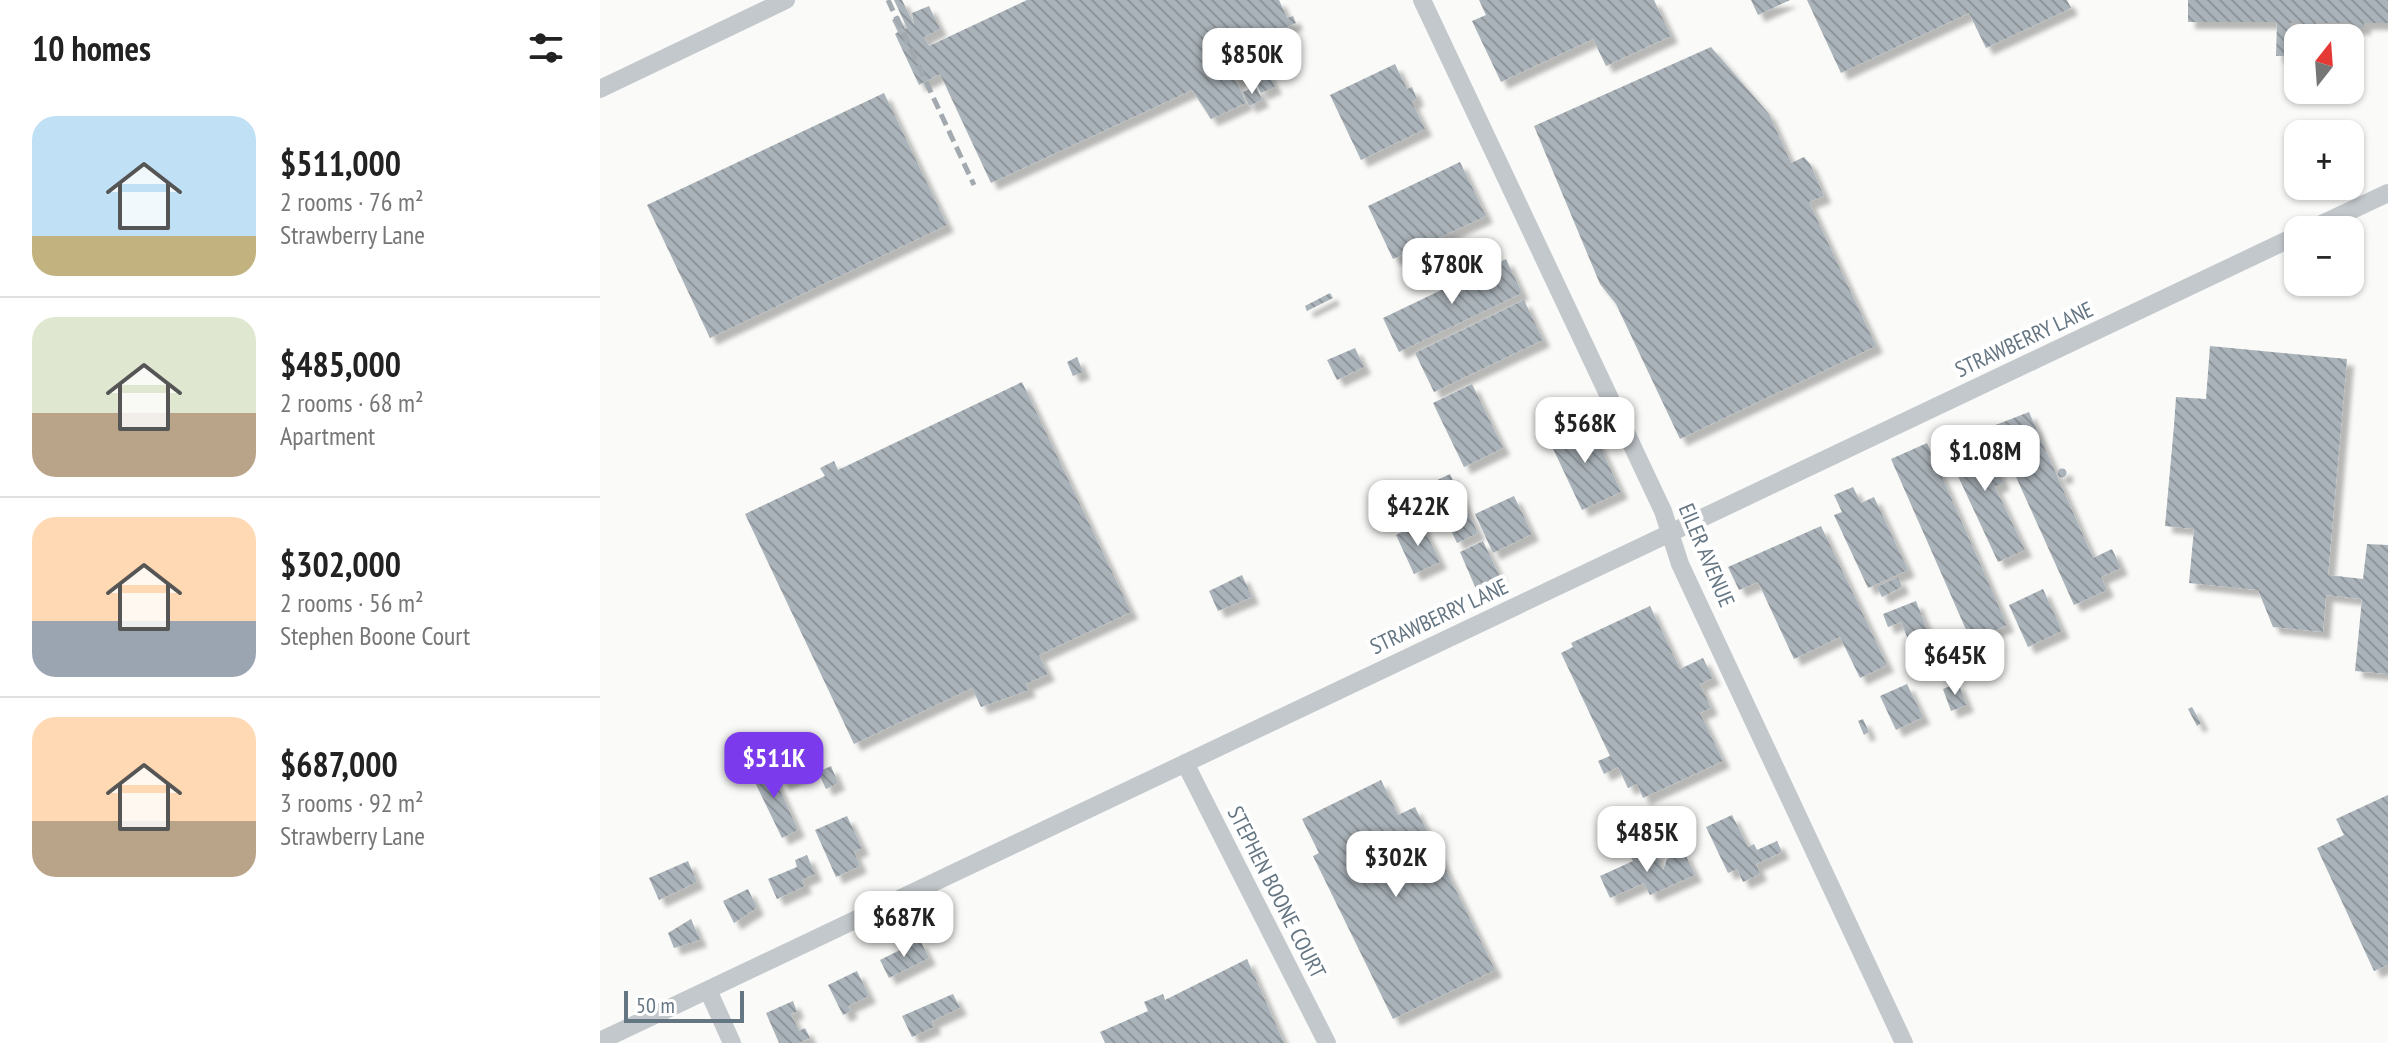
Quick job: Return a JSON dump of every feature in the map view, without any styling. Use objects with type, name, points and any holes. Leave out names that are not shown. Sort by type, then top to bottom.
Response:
[{"type":"street","points":[[600,89],[786,0]]},
{"type":"street","name":"EILER AVENUE","points":[[1422,0],[1475,120],[1663,511],[1680,564],[1904,1043]]},
{"type":"street","points":[[2339,216],[2388,193]]},
{"type":"street","name":"STRAWBERRY LANE","points":[[600,1041],[2284,242]]},
{"type":"street","name":"STEPHEN BOONE COURT","points":[[1185,763],[1327,1043]]},
{"type":"street","points":[[708,990],[732,1043]]},
{"type":"building","points":[[894,0],[902,0],[914,25],[912,13],[929,6],[940,29],[924,37],[929,46],[1027,0],[1279,0],[1287,18],[1293,16],[1296,23],[1269,35],[1265,28],[1250,36],[1265,68],[1236,81],[1246,103],[1211,119],[1192,90],[991,183],[940,74],[919,85],[895,34],[898,32],[892,20],[899,16],[907,28]]},
{"type":"building","points":[[1479,0],[1654,0],[1671,36],[1606,66],[1593,39],[1501,82],[1472,21],[1486,15]]},
{"type":"building","points":[[1751,0],[1790,0],[1758,15]]},
{"type":"building","points":[[1807,0],[2067,0],[2071,8],[1986,48],[1969,13],[1841,73]]},
{"type":"building","points":[[2188,0],[2388,0],[2388,23],[2284,24],[2284,56],[2276,56],[2277,22],[2188,22]]},
{"type":"building","points":[[1711,47],[1769,114],[1791,163],[1804,157],[1810,164],[1824,196],[1809,202],[1876,346],[1680,439],[1616,304],[1600,284],[1534,126]]},
{"type":"building","points":[[1395,64],[1407,89],[1412,87],[1417,99],[1412,102],[1425,129],[1361,160],[1330,95]]},
{"type":"building","points":[[1267,71],[1275,87],[1261,93],[1253,77]]},
{"type":"building","points":[[1256,86],[1262,100],[1249,106],[1243,92]]},
{"type":"building","points":[[884,93],[947,225],[710,338],[647,205]]},
{"type":"building","points":[[1460,162],[1486,216],[1393,259],[1368,206]]},
{"type":"building","points":[[1506,259],[1522,293],[1399,352],[1383,318]]},
{"type":"building","points":[[1330,293],[1333,298],[1307,311],[1305,306]]},
{"type":"building","points":[[1524,300],[1543,340],[1434,392],[1415,353]]},
{"type":"building","points":[[2210,346],[2347,359],[2328,575],[2363,579],[2367,544],[2388,545],[2388,674],[2355,671],[2362,599],[2326,595],[2323,632],[2273,627],[2258,590],[2189,583],[2194,529],[2165,526],[2176,397],[2206,399]]},
{"type":"building","points":[[1355,348],[1364,367],[1337,380],[1327,360]]},
{"type":"building","points":[[1077,357],[1083,372],[1073,376],[1067,362]]},
{"type":"building","points":[[1022,382],[1131,612],[1039,655],[1048,674],[1026,684],[1029,690],[981,707],[972,688],[854,744],[745,514],[825,476],[820,468],[834,461],[838,470]]},
{"type":"building","points":[[1472,384],[1503,448],[1464,467],[1433,403]]},
{"type":"building","points":[[1570,397],[1572,402],[1557,409],[1555,403]]},
{"type":"building","points":[[2029,412],[2093,558],[2112,549],[2121,568],[2101,577],[2107,590],[2074,605],[1993,426]]},
{"type":"building","points":[[1588,420],[1621,492],[1582,510],[1548,438]]},
{"type":"building","points":[[1979,430],[2003,483],[1995,487],[2025,550],[1998,562],[1944,446]]},
{"type":"building","points":[[1927,443],[2007,625],[1971,641],[1891,459]]},
{"type":"building","points":[[2062,469],[2066,473],[2062,477],[2058,473]]},
{"type":"building","points":[[1450,474],[1478,533],[1457,543],[1429,484]]},
{"type":"building","points":[[1853,487],[1861,503],[1874,497],[1908,570],[1868,588],[1834,515],[1842,512],[1834,495]]},
{"type":"building","points":[[1514,496],[1532,534],[1493,553],[1475,514]]},
{"type":"building","points":[[1421,522],[1440,562],[1414,574],[1396,535]]},
{"type":"building","points":[[1821,526],[1887,665],[1860,678],[1840,637],[1794,659],[1758,582],[1739,590],[1728,567]]},
{"type":"building","points":[[1483,541],[1500,577],[1476,589],[1460,552]]},
{"type":"building","points":[[1242,575],[1252,597],[1218,611],[1209,591]]},
{"type":"building","points":[[1898,577],[1902,587],[1882,597],[1877,587]]},
{"type":"building","points":[[2043,589],[2062,631],[2028,647],[2009,605]]},
{"type":"building","points":[[1916,601],[1928,632],[1908,639],[1901,622],[1888,627],[1883,614]]},
{"type":"building","points":[[1650,606],[1680,669],[1703,658],[1713,678],[1700,684],[1711,708],[1700,713],[1723,761],[1643,798],[1637,784],[1628,788],[1618,767],[1604,774],[1598,761],[1610,756],[1561,653],[1573,647],[1571,643]]},
{"type":"building","points":[[1958,683],[1967,705],[1951,711],[1943,689]]},
{"type":"building","points":[[1907,684],[1923,717],[1896,730],[1880,696]]},
{"type":"building","points":[[2192,707],[2201,723],[2197,726],[2188,709]]},
{"type":"building","points":[[1863,719],[1869,732],[1864,735],[1858,721]]},
{"type":"building","points":[[786,740],[790,750],[776,756],[771,747]]},
{"type":"building","points":[[801,750],[811,770],[782,784],[773,763]]},
{"type":"building","points":[[768,764],[798,830],[782,838],[750,772]]},
{"type":"building","points":[[831,766],[838,783],[826,789],[818,772]]},
{"type":"building","points":[[1381,780],[1398,815],[1415,807],[1495,970],[1393,1019],[1313,856],[1319,853],[1302,819]]},
{"type":"building","points":[[2388,795],[2388,965],[2374,971],[2317,848],[2344,835],[2336,819]]},
{"type":"building","points":[[1732,815],[1748,847],[1754,844],[1757,850],[1777,841],[1782,852],[1756,864],[1760,874],[1743,882],[1737,869],[1728,873],[1706,827]]},
{"type":"building","points":[[847,816],[862,848],[854,852],[860,866],[836,877],[815,830]]},
{"type":"building","points":[[1640,850],[1642,856],[1654,850],[1663,870],[1667,859],[1684,852],[1695,875],[1650,895],[1644,883],[1610,898],[1600,876],[1633,861],[1629,854]]},
{"type":"building","points":[[807,855],[815,874],[802,880],[805,886],[777,899],[768,879],[797,867],[795,860]]},
{"type":"building","points":[[688,861],[697,882],[659,900],[649,878]]},
{"type":"building","points":[[748,889],[757,908],[734,923],[723,901]]},
{"type":"building","points":[[691,919],[700,940],[674,948],[668,933]]},
{"type":"building","points":[[920,940],[929,958],[889,978],[880,960]]},
{"type":"building","points":[[1247,959],[1284,1043],[1105,1043],[1100,1032],[1148,1011],[1144,1002],[1163,994],[1165,1000]]},
{"type":"building","points":[[857,971],[869,996],[848,1006],[851,1011],[843,1015],[828,985]]},
{"type":"building","points":[[953,994],[960,1008],[932,1021],[934,1027],[912,1037],[902,1016]]},
{"type":"building","points":[[793,1001],[797,1012],[791,1014],[799,1031],[805,1028],[810,1038],[799,1043],[779,1043],[766,1013]]},
{"type":"railway","points":[[888,0],[974,185]]}]
